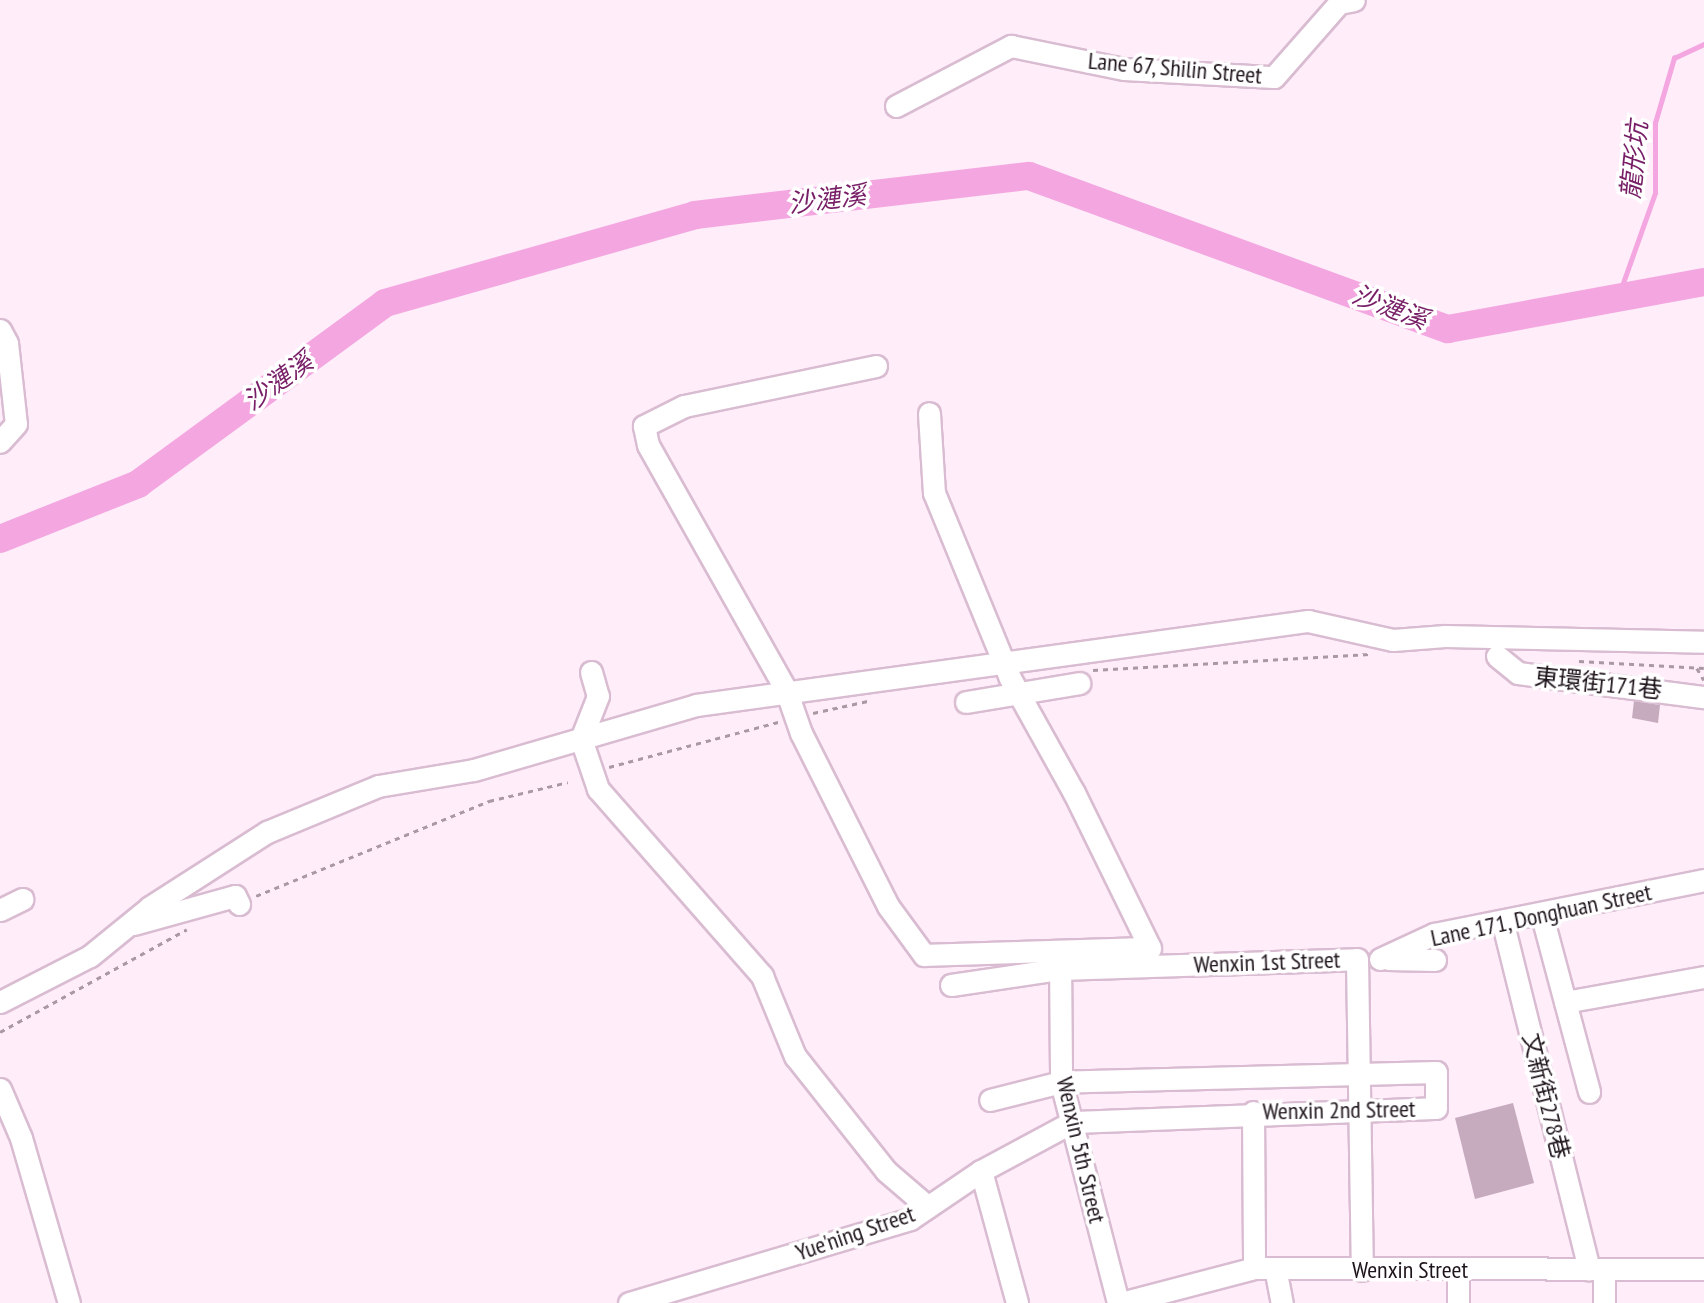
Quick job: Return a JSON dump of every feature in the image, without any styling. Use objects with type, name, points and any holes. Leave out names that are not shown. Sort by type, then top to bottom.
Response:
[{"type":"street","name":"Lane 67, Shilin Street","points":[[896,106],[1011,46],[1124,69],[1214,69],[1274,77],[1339,4],[1354,0]]},
{"type":"street","points":[[0,330],[7,343],[16,424],[0,442]]},
{"type":"street","points":[[876,366],[684,406],[644,426],[648,445],[786,690],[801,733],[888,906],[924,956],[1060,961],[1150,948],[1003,661],[934,493],[929,413]]},
{"type":"street","points":[[0,1002],[90,956],[267,832],[378,786],[474,770],[696,705],[786,690],[1308,621],[1393,640],[1445,636],[1704,642]]},
{"type":"street","name":"東環街171巷","points":[[1497,656],[1518,673],[1704,696]]},
{"type":"street","points":[[592,672],[598,696],[581,739],[598,789],[762,976],[795,1056],[886,1171],[928,1207]]},
{"type":"street","points":[[966,702],[1083,677]]},
{"type":"street","name":"Lane 171, Donghuan Street","points":[[1380,959],[1434,934],[1503,924],[1704,880]]},
{"type":"street","points":[[132,925],[235,896],[239,904]]},
{"type":"street","points":[[0,910],[23,899]]},
{"type":"street","points":[[1542,916],[1589,1092]]},
{"type":"street","name":"文新街278巷","points":[[1503,924],[1604,1303]]},
{"type":"street","points":[[1357,958],[1435,960]]},
{"type":"street","name":"Wenxin 1st Street","points":[[951,985],[1060,961],[1357,958],[1362,1270]]},
{"type":"street","name":"Wenxin 5th Street","points":[[1060,961],[1061,1082],[1120,1303]]},
{"type":"street","points":[[1566,1002],[1704,977]]},
{"type":"street","name":"Wenxin 2nd Street","points":[[981,1171],[1072,1122],[1254,1112],[1436,1108],[1436,1072],[1061,1082],[990,1100]]},
{"type":"street","points":[[0,1089],[21,1138],[69,1303]]},
{"type":"street","points":[[1254,1112],[1264,1268],[1282,1303]]},
{"type":"street","points":[[981,1171],[1017,1303]]},
{"type":"street","name":"Yue'ning Street","points":[[629,1303],[911,1219],[981,1171]]},
{"type":"street","name":"Wenxin Street","points":[[1120,1303],[1264,1268],[1704,1269]]},
{"type":"street","points":[[1458,1270],[1458,1303]]},
{"type":"path","points":[[1083,677],[1381,654]]},
{"type":"path","points":[[1577,661],[1704,668]]},
{"type":"path","points":[[1697,668],[1704,680]]},
{"type":"path","points":[[807,714],[873,700]]},
{"type":"path","points":[[592,772],[784,720]]},
{"type":"path","points":[[239,904],[489,802],[568,782]]},
{"type":"path","points":[[0,1032],[194,926]]},
{"type":"building","points":[[1634,701],[1660,705],[1658,723],[1632,718]]},
{"type":"building","points":[[1513,1103],[1534,1183],[1475,1199],[1455,1118]]},
{"type":"waterway","name":"龍形坑","points":[[1618,297],[1655,193],[1655,123],[1674,58],[1704,44]]},
{"type":"waterway","name":"沙漣溪","points":[[0,539],[138,484],[385,303],[695,215],[1029,176],[1448,329],[1704,282]]}]
